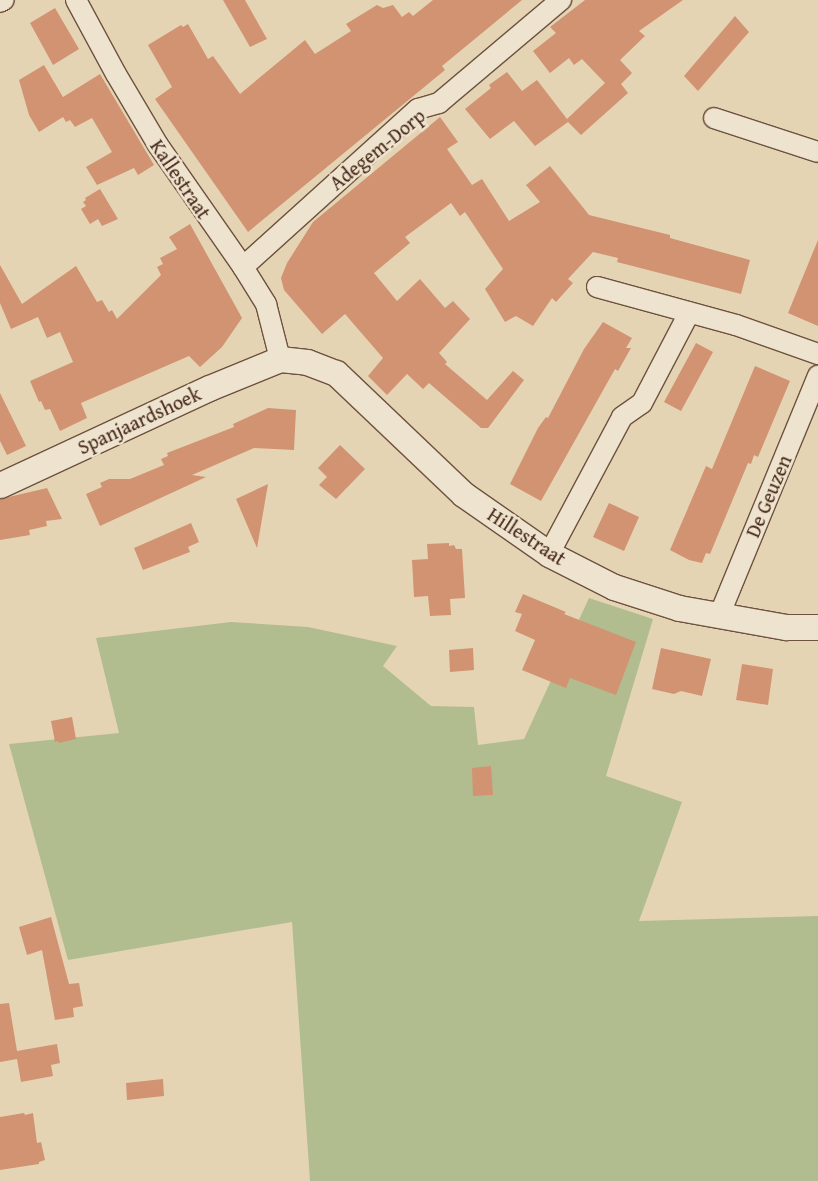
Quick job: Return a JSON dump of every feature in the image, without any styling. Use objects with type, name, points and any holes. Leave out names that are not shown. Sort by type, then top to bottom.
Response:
[{"type":"street","points":[[0,2],[4,0]]},
{"type":"street","name":"Kallestraat","points":[[76,0],[116,74],[158,145],[243,267],[266,304],[280,359]]},
{"type":"street","name":"Adegem-Dorp","points":[[243,267],[418,109],[438,103],[561,0]]},
{"type":"street","points":[[714,118],[818,152]]},
{"type":"street","points":[[597,287],[736,325],[818,354]]},
{"type":"street","points":[[549,554],[622,417],[642,403],[689,313]]},
{"type":"street","name":"Spanjaardshoek","points":[[0,485],[209,388],[280,359]]},
{"type":"street","name":"Hillestraat","points":[[280,359],[307,362],[336,373],[463,494],[549,554],[614,587],[679,608],[719,616],[786,627],[818,627]]},
{"type":"street","name":"De Geuzen","points":[[719,616],[818,376]]},
{"type":"green space","points":[[589,598],[653,619],[606,776],[682,802],[639,921],[818,916],[818,1181],[310,1181],[292,922],[68,960],[9,744],[119,733],[96,638],[231,622],[308,627],[397,646],[383,666],[431,706],[474,707],[478,745],[524,739]]},
{"type":"building","points":[[223,0],[245,0],[267,39],[250,47]]},
{"type":"building","points":[[433,0],[522,0],[442,66],[445,70],[248,232],[155,99],[172,87],[148,45],[181,25],[183,27],[188,24],[208,59],[213,56],[240,94],[305,40],[315,54],[351,31],[346,24],[377,5],[383,8],[393,5],[402,17],[409,12],[413,16]]},
{"type":"building","points":[[585,0],[683,0],[639,31],[645,36],[620,60],[632,73],[621,84],[628,93],[581,135],[568,122],[535,146],[514,121],[490,139],[465,109],[491,88],[489,85],[507,72],[522,91],[537,80],[567,119],[605,83],[582,59],[574,65],[569,58],[550,73],[533,51],[556,33],[550,27]]},
{"type":"building","points":[[55,8],[79,49],[53,65],[30,23]]},
{"type":"building","points":[[735,16],[749,32],[698,91],[684,76]]},
{"type":"building","points":[[44,65],[63,97],[100,74],[154,165],[138,175],[134,168],[97,185],[86,167],[112,152],[92,118],[75,127],[70,120],[66,122],[63,117],[39,132],[29,115],[19,80]]},
{"type":"building","points":[[440,117],[458,142],[447,149],[472,185],[482,179],[509,221],[540,202],[526,185],[550,166],[589,215],[670,235],[670,238],[750,260],[741,294],[617,262],[618,258],[593,252],[568,279],[573,283],[556,302],[552,298],[533,326],[516,316],[505,322],[485,289],[503,269],[465,212],[460,216],[451,203],[405,237],[410,243],[374,273],[397,301],[420,279],[445,308],[453,301],[470,319],[439,353],[447,362],[445,364],[487,400],[513,371],[524,380],[488,428],[481,428],[429,383],[423,389],[407,374],[387,395],[368,376],[383,358],[345,314],[322,334],[284,290],[281,278],[287,263],[313,222]]},
{"type":"building","points":[[100,189],[118,219],[102,226],[98,219],[90,224],[81,209],[86,206],[83,202],[86,200],[85,198]]},
{"type":"building","points":[[190,224],[242,318],[222,347],[200,367],[189,356],[81,403],[87,418],[60,431],[50,409],[45,410],[41,401],[39,402],[30,381],[73,362],[60,332],[47,338],[38,317],[11,329],[0,303],[0,265],[22,304],[76,266],[97,302],[102,300],[109,312],[112,310],[117,319],[161,275],[157,267],[163,264],[160,258],[177,249],[169,237]]},
{"type":"building","points":[[818,240],[818,326],[788,313]]},
{"type":"building","points":[[603,322],[632,338],[626,348],[631,348],[618,371],[615,369],[541,501],[510,484],[538,428],[546,417],[548,418],[584,349]]},
{"type":"building","points":[[696,343],[713,352],[681,411],[664,402]]},
{"type":"building","points":[[755,366],[790,381],[758,457],[754,455],[751,464],[748,463],[710,554],[706,553],[702,563],[689,560],[670,550],[706,466],[712,469]]},
{"type":"building","points":[[0,393],[26,446],[7,455],[0,441]]},
{"type":"building","points":[[268,408],[296,410],[294,450],[254,448],[192,475],[206,477],[100,526],[86,494],[102,487],[100,483],[109,479],[130,479],[164,465],[161,459],[168,456],[167,453],[234,427],[233,424]]},
{"type":"building","points":[[340,445],[365,469],[336,499],[319,485],[327,477],[318,468]]},
{"type":"building","points":[[268,484],[257,548],[236,499]]},
{"type":"building","points":[[47,488],[62,519],[46,521],[47,526],[29,530],[30,535],[0,540],[0,499]]},
{"type":"building","points":[[609,503],[639,517],[624,551],[593,537]]},
{"type":"building","points":[[191,523],[199,542],[188,547],[190,552],[143,570],[134,548]]},
{"type":"building","points":[[449,543],[449,546],[454,545],[456,549],[462,549],[465,598],[450,599],[451,615],[430,616],[428,596],[414,597],[412,560],[428,559],[427,544]]},
{"type":"building","points":[[523,594],[566,612],[564,614],[636,642],[616,695],[570,678],[566,688],[522,670],[535,640],[515,631],[522,614],[515,612]]},
{"type":"building","points":[[473,648],[474,670],[450,672],[449,650]]},
{"type":"building","points":[[661,648],[711,659],[702,696],[681,691],[674,694],[652,689]]},
{"type":"building","points":[[742,664],[773,669],[768,705],[736,700]]},
{"type":"building","points":[[72,717],[76,739],[59,743],[58,741],[55,742],[51,721]]},
{"type":"building","points":[[491,766],[493,795],[473,796],[472,768]]},
{"type":"building","points":[[51,917],[69,984],[79,983],[83,1006],[73,1008],[74,1017],[55,1020],[42,950],[27,955],[19,927]]},
{"type":"building","points":[[9,1003],[17,1051],[57,1044],[60,1063],[51,1065],[53,1076],[21,1082],[17,1059],[0,1062],[0,1004]]},
{"type":"building","points":[[163,1079],[164,1096],[127,1100],[126,1083]]},
{"type":"building","points":[[24,1113],[25,1115],[33,1113],[37,1143],[41,1142],[45,1160],[39,1162],[39,1164],[0,1170],[0,1117]]}]
